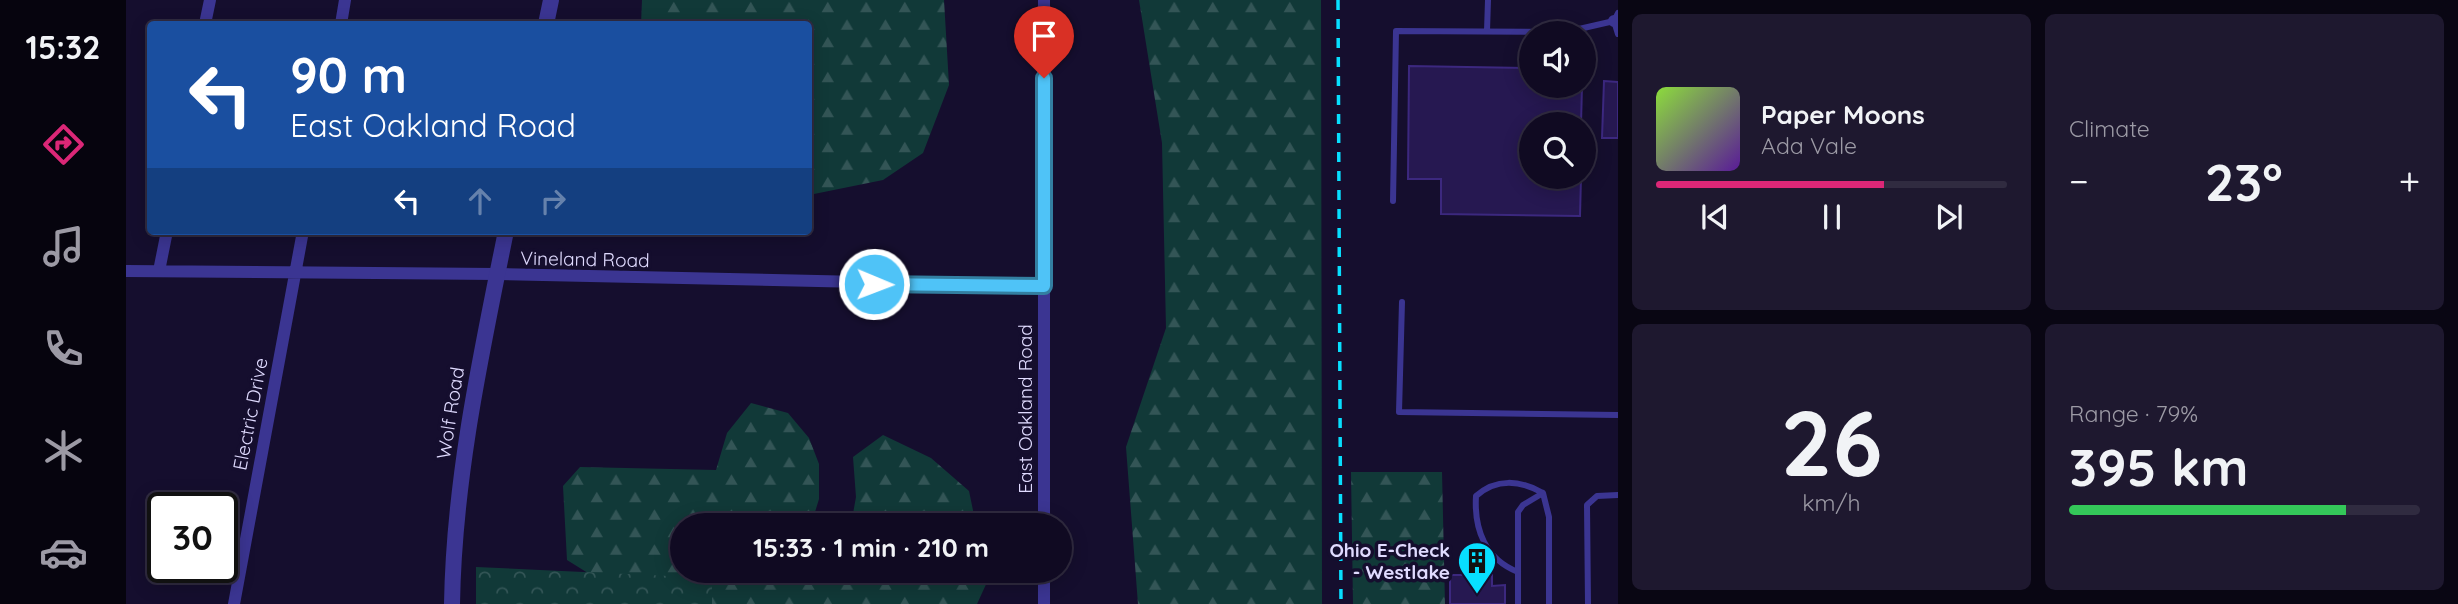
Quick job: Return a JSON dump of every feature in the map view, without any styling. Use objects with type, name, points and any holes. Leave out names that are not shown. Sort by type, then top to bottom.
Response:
[{"type":"street","points":[[206,21],[209,0]]},
{"type":"street","points":[[342,21],[345,0]]},
{"type":"street","points":[[548,21],[551,0]]},
{"type":"street","name":"East Oakland Road","points":[[1044,0],[1044,513]]},
{"type":"street","points":[[159,271],[166,235]]},
{"type":"street","name":"Electric Drive","points":[[234,604],[302,235]]},
{"type":"street","name":"Wolf Road","points":[[452,604],[461,479],[505,235]]},
{"type":"street","name":"Vineland Road","points":[[126,271],[295,275],[497,274],[1044,286]]},
{"type":"street","points":[[1044,583],[1044,604]]},
{"type":"lane","points":[[1487,31],[1488,0]]},
{"type":"lane","points":[[1394,201],[1394,34],[1399,30],[1566,32],[1617,18],[1618,34]]},
{"type":"lane","points":[[1402,302],[1399,412],[1618,415]]},
{"type":"lane","points":[[1518,572],[1502,565],[1491,555],[1475,516],[1476,496],[1488,485],[1527,483],[1543,493],[1549,517],[1549,604]]},
{"type":"lane","points":[[1518,604],[1518,512],[1523,505],[1543,493]]},
{"type":"lane","points":[[1588,604],[1587,505],[1597,496],[1618,495]]},
{"type":"green space","points":[[642,0],[944,0],[949,85],[923,153],[883,180],[812,194],[812,21],[641,21]]},
{"type":"green space","points":[[1139,0],[1321,0],[1322,604],[1138,604],[1126,447],[1166,328],[1162,143]]},
{"type":"green space","points":[[751,403],[788,413],[809,438],[819,464],[819,499],[815,513],[670,513],[670,583],[987,583],[977,604],[692,604],[612,588],[567,560],[563,486],[580,467],[716,470],[727,433]]},
{"type":"green space","points":[[883,435],[931,458],[969,491],[974,513],[853,513],[856,497],[853,457]]},
{"type":"green space","points":[[1351,472],[1442,472],[1445,604],[1353,604]]},
{"type":"green space","points":[[476,567],[670,576],[670,583],[712,583],[712,604],[476,604]]},
{"type":"building","points":[[1409,66],[1519,68],[1519,98],[1582,98],[1581,112],[1519,112],[1519,189],[1581,189],[1580,216],[1441,214],[1441,179],[1408,179]]},
{"type":"building","points":[[1604,81],[1618,82],[1618,138],[1602,138]]},
{"type":"building","name":"Ohio E-Check - Westlake","points":[[1450,575],[1492,575],[1492,586],[1505,585],[1505,604],[1450,604]]},
{"type":"railway","points":[[1338,0],[1341,604]]},
{"type":"place","name":"Ohio E-Check - Westlake","points":[[1477,595]]},
{"type":"route","points":[[874,284],[1044,286],[1044,78]]}]
